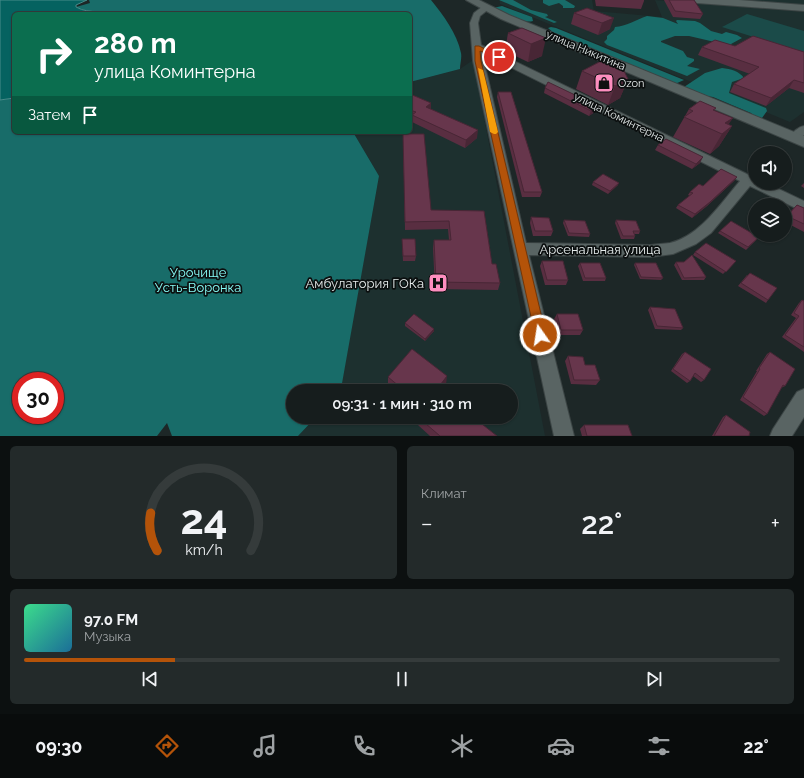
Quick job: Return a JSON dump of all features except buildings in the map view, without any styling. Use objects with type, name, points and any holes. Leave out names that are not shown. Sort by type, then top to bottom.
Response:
[{"type":"main road","points":[[697,0],[804,8]]},
{"type":"main road","name":"улица Никитина","points":[[479,3],[801,136]]},
{"type":"street","points":[[479,3],[474,23],[478,61],[564,436]]},
{"type":"street","name":"улица Коминтерна","points":[[477,47],[748,180]]},
{"type":"street","name":"Арсенальная улица","points":[[520,249],[651,251],[673,248],[691,240],[706,229],[748,180]]},
{"type":"street","name":"улица Коминтерна","points":[[769,190],[804,207]]},
{"type":"street","points":[[780,436],[804,399]]},
{"type":"shaded area","points":[[0,0],[87,0],[76,5],[76,7],[87,11],[109,12],[12,12],[12,98],[0,100]]},
{"type":"shaded area","points":[[500,0],[592,0],[594,11],[662,17],[655,0],[804,12],[804,112],[790,122],[500,4]]},
{"type":"shaded area","points":[[732,0],[804,0],[804,6]]},
{"type":"shaded area","points":[[747,14],[804,31],[804,53],[722,27]]},
{"type":"shaded area","name":"Амбулатория ГОКа","points":[[473,60],[545,436],[298,436],[309,424],[518,424],[518,384],[341,384],[379,176],[354,134],[412,134],[412,81],[460,69]]},
{"type":"green space","points":[[89,0],[431,0],[445,18],[456,38],[461,55],[460,69],[412,81],[412,12],[109,12],[87,11],[76,7],[90,3]]},
{"type":"green space","points":[[499,0],[513,0],[531,10],[547,14],[548,16],[545,17],[557,22],[554,23]]},
{"type":"green space","points":[[543,0],[565,0],[575,6],[574,8],[563,8],[563,6],[559,3],[549,6],[543,3]]},
{"type":"green space","points":[[502,6],[532,17],[533,21],[528,22],[518,20],[493,8]]},
{"type":"green space","points":[[647,16],[663,18],[678,24],[676,21],[677,20],[695,21],[711,31],[722,34],[726,32],[742,38],[731,44],[732,46],[689,36],[675,36],[661,41],[683,51],[687,57],[694,59],[694,61],[687,66],[700,69],[687,76],[607,45],[604,42],[615,27]]},
{"type":"green space","points":[[551,27],[684,80],[675,84],[555,34],[548,28]]},
{"type":"green space","points":[[722,68],[734,71],[744,78],[732,82],[729,93],[766,108],[767,111],[762,118],[755,117],[751,113],[713,97],[700,95],[684,87],[705,73]]},
{"type":"green space","name":"Урочище Усть-Воронка","points":[[12,98],[12,134],[354,134],[379,176],[342,384],[286,384],[286,424],[309,424],[298,436],[172,436],[167,423],[157,436],[0,436],[0,100]]},
{"type":"slow traffic","points":[[480,70],[494,132]]},
{"type":"place","name":"Ozon","points":[[604,83]]},
{"type":"place","name":"Амбулатория ГОКа","points":[[438,283]]},
{"type":"route","points":[[499,57],[477,47],[478,61],[540,335]]}]
